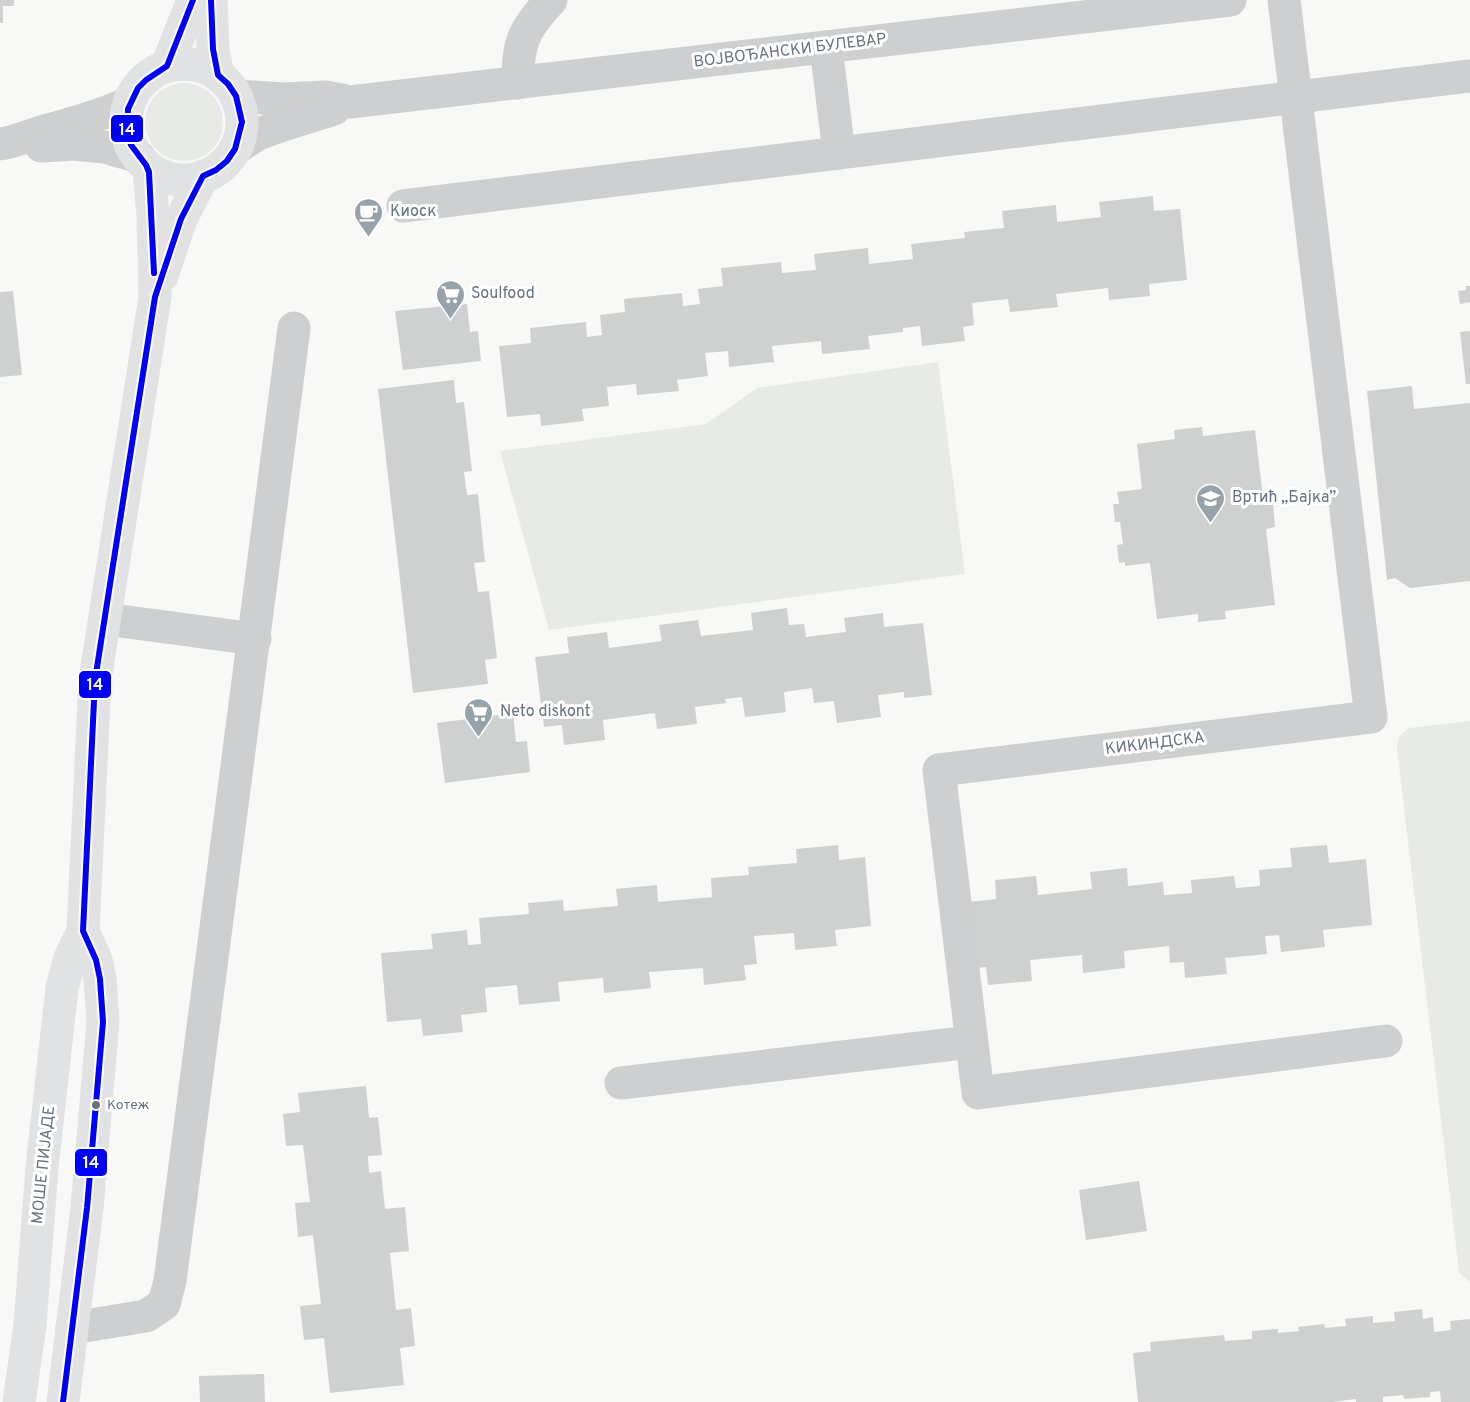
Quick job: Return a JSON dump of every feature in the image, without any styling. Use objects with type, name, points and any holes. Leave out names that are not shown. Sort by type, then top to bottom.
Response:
[{"type":"main road","points":[[167,66],[193,0]]},
{"type":"main road","points":[[211,0],[213,49],[227,86],[240,109],[242,122],[235,149],[216,170],[189,179],[175,179],[161,175],[144,163],[131,145],[126,117],[129,103],[144,80],[167,66],[194,65],[207,68],[227,86]]},
{"type":"main road","name":"МОШЕ ПИЈАДЕ","points":[[19,1402],[30,1325],[42,1167],[62,988],[70,958],[83,931],[95,680],[154,297],[153,215],[144,163]]},
{"type":"main road","name":"МОШЕ ПИЈАДЕ","points":[[154,297],[181,219],[203,176]]},
{"type":"main road","name":"МОШЕ ПИЈАДЕ","points":[[63,1402],[87,1208],[103,1022],[96,960],[83,931]]},
{"type":"street","points":[[518,82],[518,58],[525,33],[551,0]]},
{"type":"street","name":"ВОЈВОЂАНСКИ БУЛЕВАР","points":[[227,86],[285,99],[326,97],[350,102],[1230,0]]},
{"type":"street","points":[[1284,0],[1296,97]]},
{"type":"street","points":[[826,47],[839,153]]},
{"type":"street","points":[[403,206],[1470,76]]},
{"type":"street","name":"КИКИНДСКА","points":[[971,1042],[939,770],[1371,717],[1296,97]]},
{"type":"street","name":"ВОЈВОЂАНСКИ БУЛЕВАР","points":[[235,149],[258,134],[283,124],[327,113],[350,102]]},
{"type":"street","points":[[8,143],[91,119],[129,103]]},
{"type":"street","points":[[8,143],[44,147],[74,144],[104,147],[144,163]]},
{"type":"street","points":[[72,1328],[146,1316],[164,1304],[171,1269],[255,639],[294,328]]},
{"type":"street","points":[[105,619],[255,639]]},
{"type":"street","points":[[621,1083],[971,1042],[978,1093],[1386,1041]]},
{"type":"shaded area","points":[[184,83],[199,86],[216,100],[223,122],[220,137],[206,154],[184,161],[169,158],[152,144],[145,122],[148,107],[162,90]]},
{"type":"shaded area","points":[[938,362],[965,574],[549,630],[500,451],[706,424],[757,388]]},
{"type":"shaded area","points":[[1470,721],[1470,1283],[1459,1272],[1397,749],[1400,737],[1409,728]]},
{"type":"building","points":[[0,0],[14,0],[14,6],[3,6],[3,23],[0,23]]},
{"type":"building","points":[[1153,196],[1154,211],[1180,209],[1187,280],[1149,284],[1150,296],[1109,300],[1108,288],[1056,294],[1058,307],[1010,312],[1008,299],[972,303],[974,325],[963,327],[965,341],[922,346],[920,326],[903,328],[903,332],[868,336],[870,349],[822,354],[821,341],[772,346],[774,362],[729,367],[728,351],[705,353],[708,376],[677,380],[679,391],[637,395],[636,384],[607,387],[609,406],[582,409],[584,421],[541,426],[540,414],[507,417],[499,346],[531,343],[530,328],[586,322],[587,337],[602,335],[600,315],[625,312],[624,299],[682,293],[683,306],[700,304],[698,289],[723,286],[721,268],[781,262],[782,273],[816,270],[814,254],[868,248],[869,264],[913,259],[911,244],[965,238],[964,232],[1004,228],[1002,211],[1056,205],[1057,222],[1101,217],[1099,202]]},
{"type":"building","points":[[1466,286],[1470,286],[1470,302],[1460,304],[1458,291],[1466,290]]},
{"type":"building","points":[[13,291],[22,375],[0,377],[0,292]]},
{"type":"building","points":[[467,304],[470,332],[478,331],[481,361],[403,370],[395,311]]},
{"type":"building","points":[[1470,331],[1470,384],[1466,384],[1460,332]]},
{"type":"building","points":[[454,380],[456,403],[464,402],[472,471],[464,472],[467,495],[478,494],[485,562],[474,563],[478,592],[489,591],[497,658],[485,660],[488,684],[413,693],[378,389]]},
{"type":"building","points":[[1412,386],[1414,409],[1470,403],[1470,581],[1410,588],[1395,578],[1387,580],[1367,391]]},
{"type":"building","points":[[1202,427],[1203,436],[1255,430],[1264,505],[1273,504],[1275,527],[1266,529],[1275,605],[1225,611],[1226,619],[1198,622],[1198,614],[1157,619],[1150,563],[1125,566],[1125,562],[1119,563],[1117,545],[1123,544],[1120,522],[1115,522],[1113,504],[1119,504],[1117,492],[1142,489],[1137,444],[1175,439],[1174,430]]},
{"type":"building","points":[[787,608],[789,625],[804,624],[806,637],[846,632],[844,618],[883,613],[884,627],[923,623],[932,695],[904,698],[904,692],[878,695],[881,717],[837,723],[834,701],[814,703],[812,688],[784,692],[786,712],[745,717],[742,697],[725,699],[726,703],[695,707],[697,724],[657,729],[655,713],[603,720],[605,740],[564,745],[562,725],[544,727],[535,657],[569,653],[567,637],[607,632],[609,648],[662,641],[659,625],[698,620],[701,636],[753,630],[751,613]]},
{"type":"building","points":[[513,713],[516,742],[527,741],[530,772],[445,783],[437,723]]},
{"type":"building","points":[[838,845],[839,860],[865,857],[871,926],[835,930],[837,946],[795,950],[794,933],[754,936],[757,964],[744,965],[746,980],[704,985],[703,968],[649,972],[651,988],[604,993],[603,978],[558,982],[560,1001],[519,1005],[517,985],[485,988],[487,1012],[461,1015],[463,1032],[423,1036],[421,1019],[387,1022],[381,953],[433,949],[431,934],[467,930],[468,945],[481,944],[479,918],[529,914],[528,903],[563,900],[564,911],[618,906],[616,889],[657,885],[658,902],[712,897],[711,878],[749,875],[748,867],[797,863],[796,849]]},
{"type":"building","points":[[1327,845],[1329,863],[1366,859],[1372,925],[1323,930],[1325,947],[1281,952],[1279,935],[1265,936],[1267,954],[1225,958],[1227,974],[1185,978],[1184,962],[1170,963],[1169,946],[1124,951],[1125,968],[1083,973],[1082,955],[1030,960],[1032,981],[988,985],[986,967],[966,969],[960,903],[996,899],[995,880],[1036,876],[1038,895],[1092,889],[1090,872],[1127,868],[1128,886],[1163,882],[1164,895],[1192,893],[1191,880],[1234,876],[1236,888],[1260,886],[1259,870],[1292,867],[1290,848]]},
{"type":"building","points":[[366,1086],[369,1118],[378,1117],[382,1155],[368,1156],[369,1173],[381,1171],[385,1209],[405,1207],[409,1251],[390,1253],[396,1310],[411,1308],[415,1346],[400,1348],[404,1385],[330,1393],[324,1338],[304,1340],[300,1306],[321,1304],[313,1235],[298,1237],[295,1203],[310,1202],[303,1145],[286,1146],[283,1114],[300,1112],[298,1093]]},
{"type":"building","points":[[1139,1181],[1147,1231],[1086,1240],[1079,1190]]},
{"type":"building","points":[[1422,1309],[1423,1319],[1433,1317],[1434,1332],[1451,1330],[1450,1321],[1470,1319],[1470,1402],[1441,1402],[1440,1391],[1430,1392],[1430,1397],[1404,1399],[1403,1395],[1383,1397],[1383,1402],[1356,1402],[1356,1399],[1332,1402],[1138,1402],[1133,1353],[1151,1351],[1150,1342],[1224,1335],[1225,1341],[1252,1339],[1252,1331],[1278,1329],[1278,1333],[1299,1331],[1298,1327],[1324,1324],[1325,1328],[1346,1326],[1345,1319],[1373,1316],[1373,1323],[1395,1321],[1394,1312]]},
{"type":"building","points":[[264,1374],[265,1402],[200,1402],[199,1376]]},
{"type":"transit line","name":"14","points":[[154,273],[149,172],[131,145],[127,133],[128,109],[138,88],[167,66],[193,0]]},
{"type":"transit line","name":"14","points":[[63,1402],[87,1208],[103,1022],[100,979],[96,960],[83,931],[95,680],[155,297],[181,219],[203,176],[216,170],[227,161],[235,149],[242,122],[236,96],[218,75],[213,49],[211,0]]},
{"type":"place","name":"Киоск","points":[[369,238]]},
{"type":"place","name":"Soulfood","points":[[450,320]]},
{"type":"place","name":"Вртић „Бајка”","points":[[1211,524]]},
{"type":"place","name":"Neto diskont","points":[[479,738]]},
{"type":"place","name":"Котеж","points":[[96,1105]]}]
